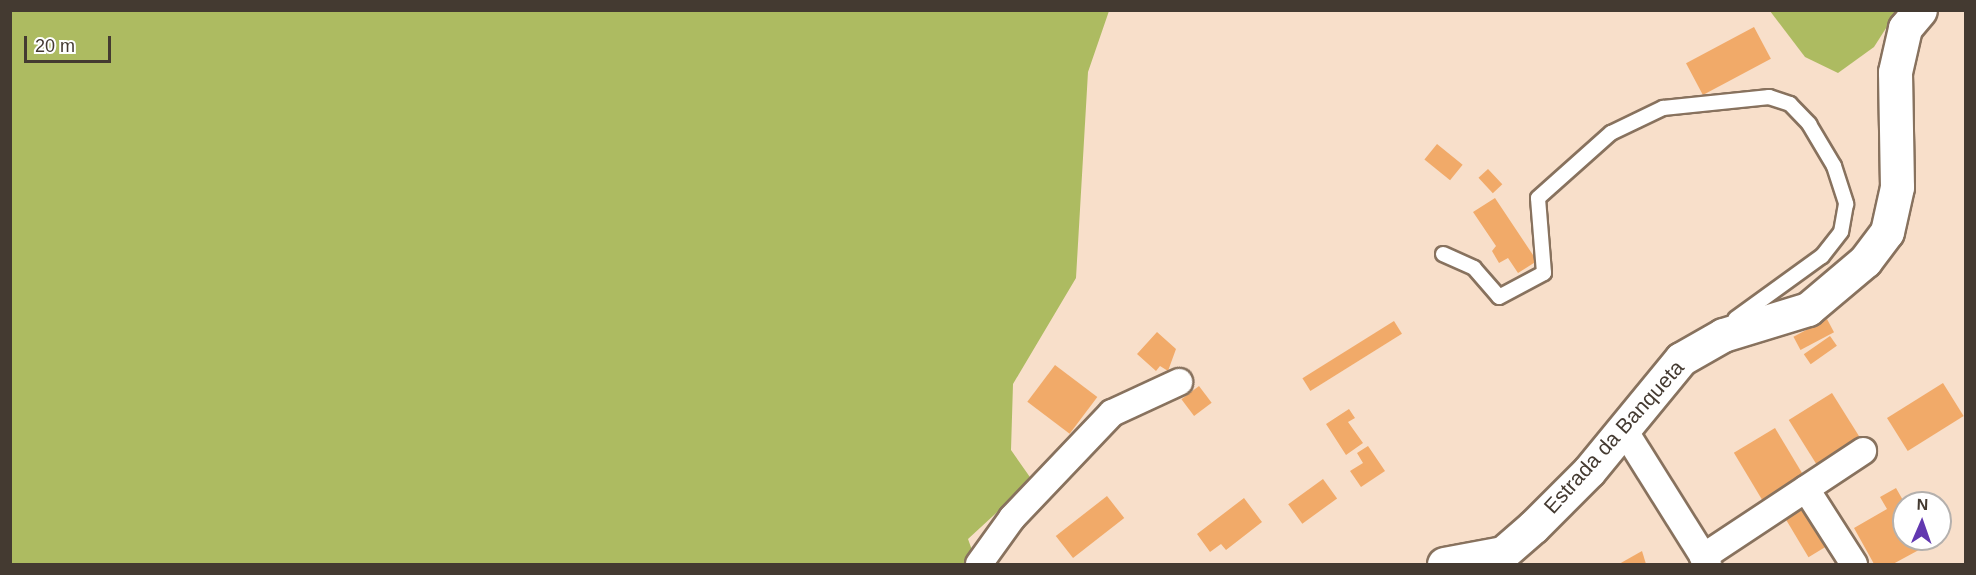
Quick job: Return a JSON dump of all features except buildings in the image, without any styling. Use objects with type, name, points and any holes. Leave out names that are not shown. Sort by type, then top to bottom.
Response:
[{"type":"street","name":"Estrada da Banqueta","points":[[1444,564],[1503,553],[1589,471],[1681,359],[1704,346],[1808,309],[1865,261],[1887,232],[1897,187],[1895,72],[1905,28],[1920,10]]},
{"type":"street","points":[[979,564],[1012,518],[1112,413],[1179,382]]},
{"type":"street","points":[[1624,429],[1706,561],[1863,451]]},
{"type":"street","points":[[1806,489],[1854,564]]},
{"type":"lane","points":[[1443,254],[1474,268],[1499,297],[1544,273],[1538,198],[1611,133],[1663,108],[1769,97],[1790,104],[1802,117],[1834,166],[1846,204],[1841,232],[1822,256],[1704,346]]},
{"type":"green space","points":[[10,11],[1109,11],[1088,72],[1076,278],[1013,384],[1011,450],[1032,480],[968,539],[977,564],[11,564]]},
{"type":"green space","points":[[1770,11],[1897,11],[1874,47],[1838,73],[1805,57]]}]
